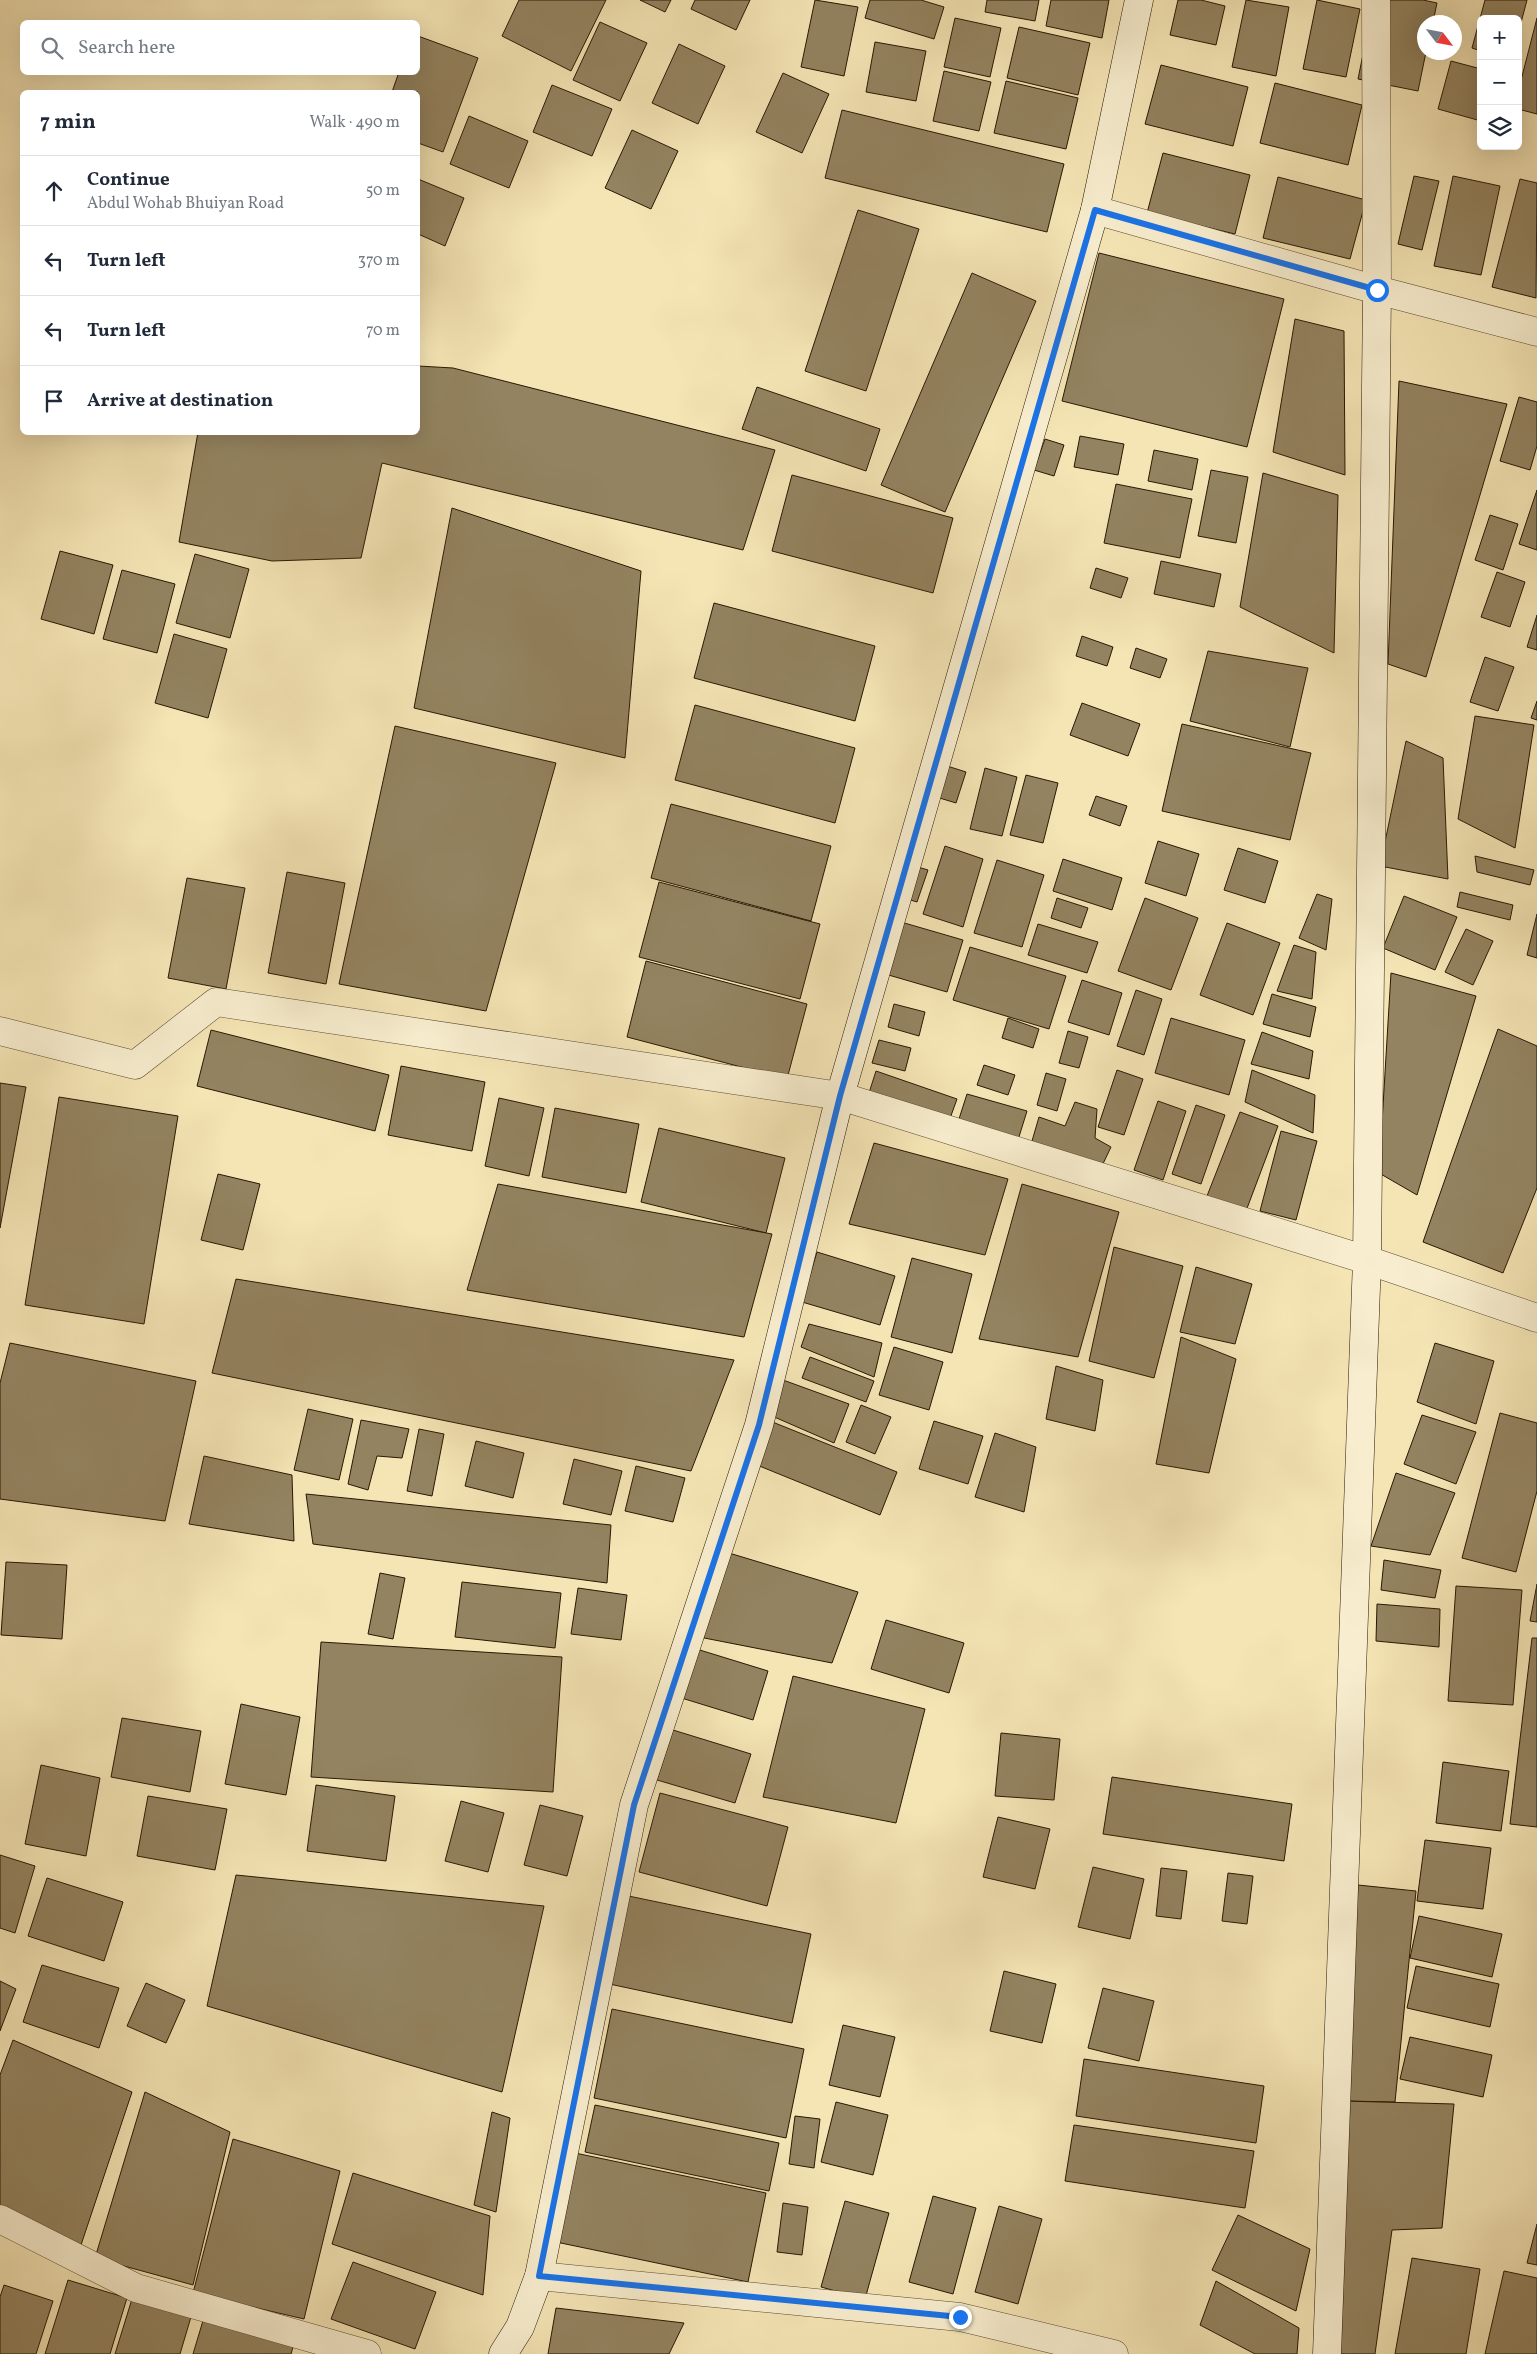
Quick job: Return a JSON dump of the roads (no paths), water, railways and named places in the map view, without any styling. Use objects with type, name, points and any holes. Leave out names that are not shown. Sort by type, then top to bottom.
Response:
[{"type":"street","points":[[503,2354],[520,2327],[539,2276],[634,1805],[759,1425],[840,1096],[1095,210],[1139,0]]},
{"type":"street","points":[[1327,2354],[1367,1260],[1377,290],[1376,0]]},
{"type":"street","points":[[1095,210],[1377,290],[1537,332]]},
{"type":"street","points":[[0,1031],[135,1065],[216,1002],[840,1096],[1367,1260],[1537,1318]]},
{"type":"street","points":[[0,2219],[136,2288],[367,2354]]},
{"type":"street","points":[[539,2276],[960,2317],[1114,2354]]}]
